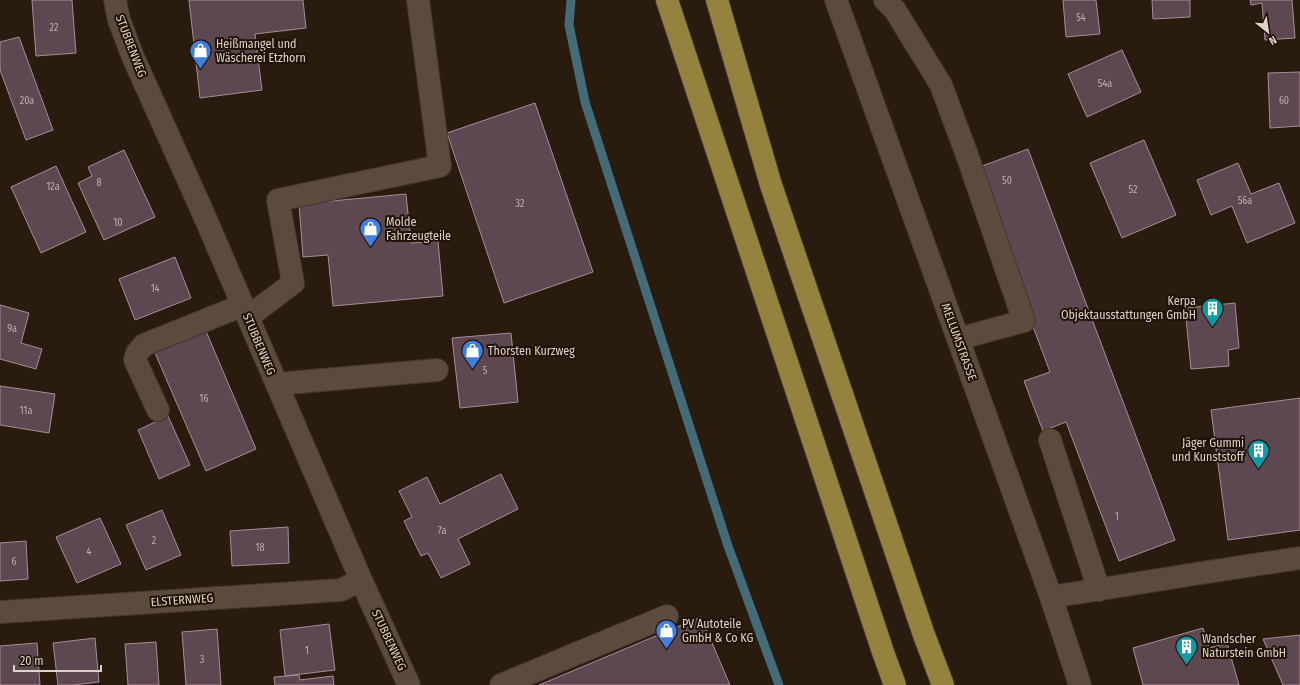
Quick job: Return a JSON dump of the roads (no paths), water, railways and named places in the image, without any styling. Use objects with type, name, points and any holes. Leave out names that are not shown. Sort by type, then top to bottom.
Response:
[{"type":"highway","points":[[667,0],[895,685]]},
{"type":"highway","points":[[717,0],[771,185],[922,628],[943,685]]},
{"type":"street","name":"STUBBENWEG","points":[[115,0],[119,20],[133,57],[277,384],[361,580],[410,685]]},
{"type":"street","points":[[158,410],[135,360],[137,353],[144,345],[245,311],[293,283],[278,200],[440,166],[418,0]]},
{"type":"street","name":"MELLUMSTRASSE","points":[[836,0],[1051,597],[1080,685]]},
{"type":"street","points":[[884,0],[895,10],[941,85],[967,155],[1024,321],[958,339]]},
{"type":"street","points":[[277,384],[437,370]]},
{"type":"street","points":[[1050,440],[1099,590]]},
{"type":"street","points":[[1051,597],[1234,567],[1300,558]]},
{"type":"street","name":"ELSTERNWEG","points":[[0,612],[341,590],[361,580]]},
{"type":"street","points":[[501,685],[667,616]]},
{"type":"waterway","points":[[571,0],[569,25],[585,102],[728,546],[779,685]]},
{"type":"place","name":"Heißmangel und Wäscherei Etzhorn","points":[[201,70]]},
{"type":"place","name":"Molde Fahrzeugteile","points":[[371,248]]},
{"type":"place","name":"Kerpa Objektausstattungen GmbH","points":[[1212,328]]},
{"type":"place","name":"Thorsten Kurzweg","points":[[472,370]]},
{"type":"place","name":"Jäger Gummi und Kunststoff","points":[[1259,470]]},
{"type":"place","name":"PV Autoteile GmbH & Co KG","points":[[667,650]]},
{"type":"place","name":"Wandscher Naturstein GmbH","points":[[1186,666]]}]
